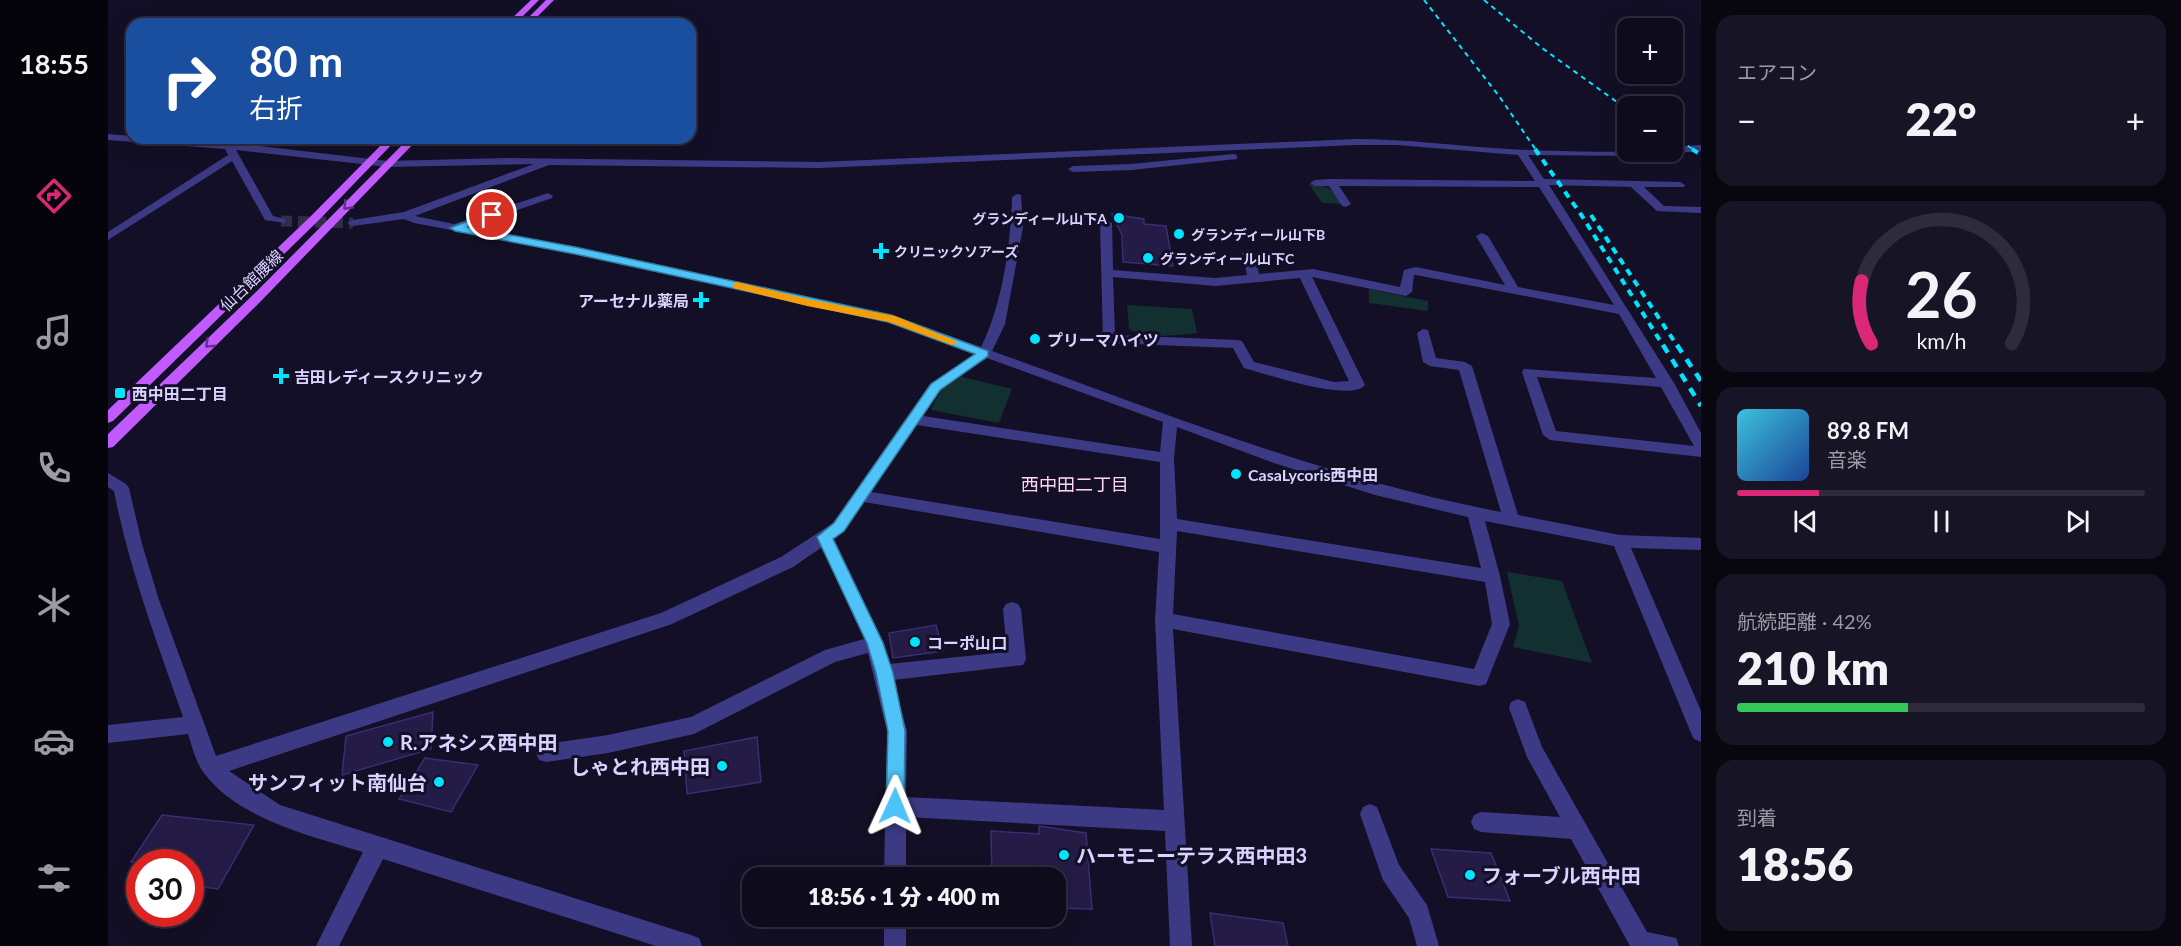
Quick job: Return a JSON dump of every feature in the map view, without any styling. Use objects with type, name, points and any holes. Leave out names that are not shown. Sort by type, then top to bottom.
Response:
[{"type":"main road","points":[[516,18],[535,0]]},
{"type":"main road","points":[[532,18],[550,0]]},
{"type":"main road","name":"仙台館腰線","points":[[108,418],[386,144]]},
{"type":"main road","name":"仙台館腰線","points":[[108,443],[260,296],[408,144]]},
{"type":"street","points":[[108,137],[126,139]]},
{"type":"street","points":[[170,144],[388,164],[554,161],[819,165],[1397,142],[1484,151],[1521,152],[1638,153],[1701,148]]},
{"type":"street","points":[[1073,169],[1131,167],[1234,157],[1280,146]]},
{"type":"street","points":[[231,151],[269,218],[281,221]]},
{"type":"street","points":[[108,237],[231,151]]},
{"type":"street","points":[[1521,152],[1564,213],[1667,384],[1701,446]]},
{"type":"street","points":[[353,223],[406,215],[554,161]]},
{"type":"street","points":[[1331,182],[1346,204]]},
{"type":"street","points":[[1315,183],[1680,185]]},
{"type":"street","points":[[1634,184],[1661,209],[1701,210]]},
{"type":"street","points":[[455,228],[548,196]]},
{"type":"street","points":[[211,767],[666,620],[787,562],[825,537],[839,527],[935,387],[984,354],[999,324],[1017,227],[1017,197]]},
{"type":"street","points":[[406,215],[414,220],[575,250],[807,302],[882,316],[1282,460],[1380,491],[1475,513],[1620,541],[1701,544]]},
{"type":"street","points":[[1106,223],[1108,339],[1237,344],[1249,365],[1334,387],[1358,385],[1305,275]]},
{"type":"street","points":[[1482,236],[1514,290]]},
{"type":"street","points":[[1248,253],[1254,279]]},
{"type":"street","points":[[1108,273],[1215,282],[1313,273],[1406,292],[1408,273],[1416,271],[1623,311]]},
{"type":"street","points":[[1423,333],[1430,362],[1465,366],[1511,519]]},
{"type":"street","points":[[1667,384],[1529,372],[1550,435],[1701,452]]},
{"type":"street","points":[[911,419],[1167,458]]},
{"type":"street","points":[[1170,420],[1167,458],[1169,524],[1164,620],[1181,946]]},
{"type":"street","points":[[108,479],[121,488],[126,516],[170,659],[211,767],[276,814],[691,946]]},
{"type":"street","points":[[860,496],[1167,547]]},
{"type":"street","points":[[1164,620],[1480,678],[1502,624],[1475,513]]},
{"type":"street","points":[[1169,524],[1492,576]]},
{"type":"street","points":[[825,537],[875,643],[897,731],[895,867]]},
{"type":"street","points":[[1620,541],[1701,733]]},
{"type":"street","points":[[884,673],[1017,659],[1012,609]]},
{"type":"street","points":[[546,753],[608,744],[694,725],[831,656],[875,643]]},
{"type":"street","points":[[1518,708],[1534,751],[1641,944],[1668,946]]},
{"type":"street","points":[[108,734],[195,725]]},
{"type":"street","points":[[895,806],[1174,821]]},
{"type":"street","points":[[1370,814],[1391,872],[1419,914],[1428,946]]},
{"type":"street","points":[[1481,822],[1579,829]]},
{"type":"street","points":[[327,946],[377,848]]},
{"type":"street","points":[[895,927],[895,946]]},
{"type":"green space","points":[[1309,184],[1329,189],[1343,204],[1322,203]]},
{"type":"green space","points":[[1369,289],[1428,301],[1428,311],[1369,303]]},
{"type":"green space","points":[[1127,305],[1192,309],[1197,333],[1145,335],[1129,329]]},
{"type":"green space","points":[[959,376],[1012,389],[999,423],[931,410],[941,389]]},
{"type":"green space","points":[[1507,572],[1562,581],[1592,663],[1513,647],[1519,626]]},
{"type":"building","points":[[1112,214],[1144,219],[1144,224],[1166,226],[1173,266],[1123,262],[1122,235]]},
{"type":"building","name":"コーポ山口","points":[[936,625],[943,651],[893,658],[889,633]]},
{"type":"building","name":"R.アネシス西中田","points":[[433,712],[431,749],[342,775],[346,736]]},
{"type":"building","name":"しゃとれ西中田","points":[[757,737],[761,782],[687,794],[684,751]]},
{"type":"building","name":"サンフィット南仙台","points":[[425,758],[478,765],[451,812],[399,799]]},
{"type":"building","points":[[162,815],[254,825],[218,889],[204,887],[204,849],[140,849]]},
{"type":"building","name":"ハーモニーテラス西中田3","points":[[1039,826],[1086,833],[1092,909],[1066,908],[1066,867],[992,867],[991,831],[1039,834]]},
{"type":"building","name":"フォーブル西中田","points":[[1431,849],[1491,853],[1510,901],[1448,897]]},
{"type":"building","points":[[1210,913],[1283,923],[1288,946],[1215,946]]},
{"type":"tunnel","points":[[281,221],[353,223]]},
{"type":"railway","points":[[1424,0],[1499,96],[1536,150]]},
{"type":"railway","points":[[1484,0],[1542,48],[1617,102]]},
{"type":"railway","points":[[1683,142],[1694,150]]},
{"type":"railway","points":[[1535,149],[1582,216],[1664,347]]},
{"type":"railway","points":[[1692,149],[1701,155]]},
{"type":"railway","points":[[1591,215],[1678,347]]},
{"type":"railway","points":[[1663,345],[1701,406]]},
{"type":"railway","points":[[1677,345],[1701,381]]},
{"type":"slow traffic","points":[[737,285],[891,319],[952,342]]},
{"type":"place","name":"グランディール山下A","points":[[1119,218]]},
{"type":"place","name":"グランディール山下B","points":[[1179,234]]},
{"type":"place","name":"クリニックソアーズ","points":[[881,251]]},
{"type":"place","name":"グランディール山下C","points":[[1148,258]]},
{"type":"place","name":"アーセナル薬局","points":[[701,300]]},
{"type":"place","name":"プリーマハイツ","points":[[1035,339]]},
{"type":"place","name":"吉田レディースクリニック","points":[[281,376]]},
{"type":"place","name":"西中田二丁目","points":[[120,393]]},
{"type":"place","name":"CasaLycoris西中田","points":[[1236,474]]},
{"type":"place","name":"コーポ山口","points":[[915,642]]},
{"type":"place","name":"R.アネシス西中田","points":[[388,742]]},
{"type":"place","name":"しゃとれ西中田","points":[[722,766]]},
{"type":"place","name":"サンフィット南仙台","points":[[439,782]]},
{"type":"place","name":"ハーモニーテラス西中田3","points":[[1064,855]]},
{"type":"place","name":"フォーブル西中田","points":[[1470,875]]},
{"type":"district","name":"西中田二丁目","points":[[1075,484]]},
{"type":"route","points":[[492,215],[455,228],[575,250],[807,302],[862,312],[891,319],[984,354],[935,387],[839,527],[825,537],[875,643],[884,673],[897,731],[895,806]]}]
